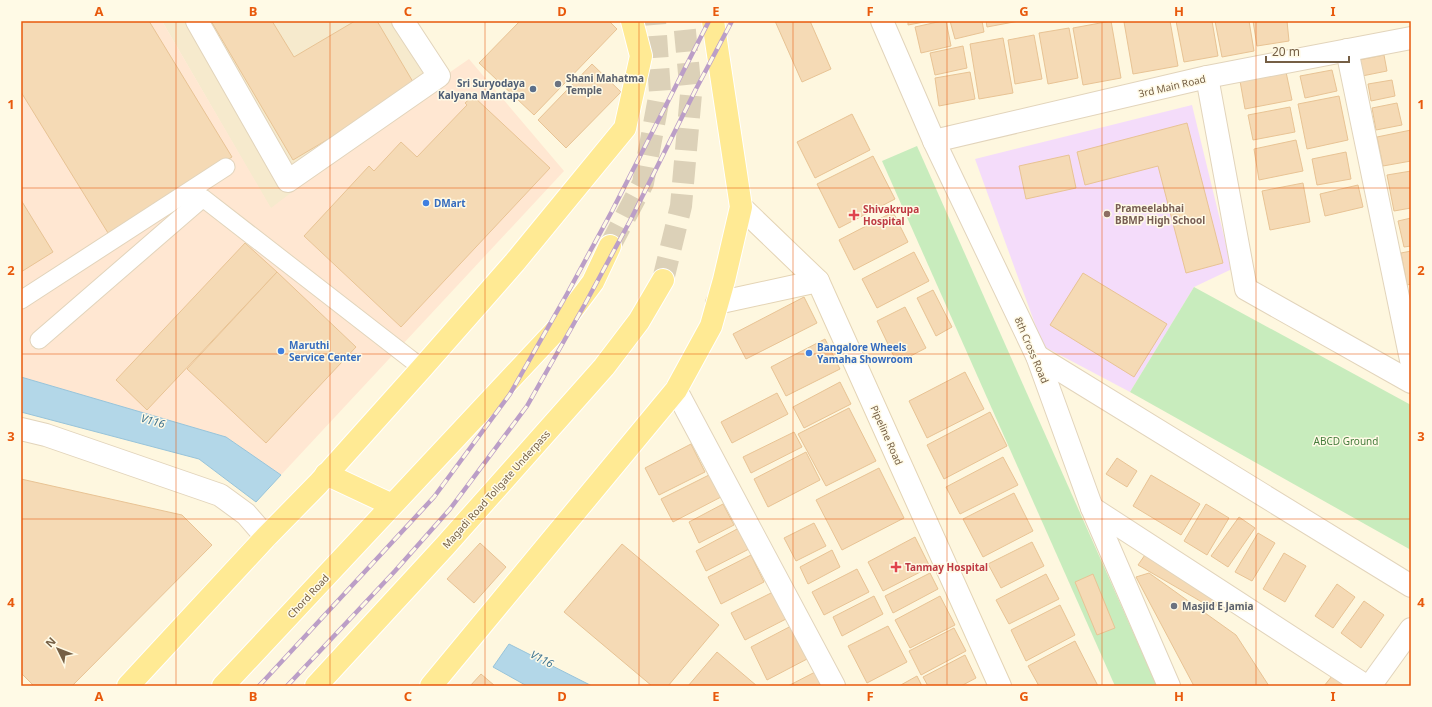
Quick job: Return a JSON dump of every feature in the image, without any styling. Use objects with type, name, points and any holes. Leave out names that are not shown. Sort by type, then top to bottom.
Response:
[{"type":"main road","points":[[128,686],[266,537],[300,503],[422,368],[515,262],[626,128],[641,56],[632,21]]},
{"type":"main road","points":[[430,686],[676,390],[711,326],[741,207],[714,21]]},
{"type":"main road","points":[[322,479],[392,505],[560,326],[593,282],[610,246]]},
{"type":"main road","name":"Magadi Road Tollgate Underpass","points":[[316,686],[445,546],[604,367],[639,321],[663,280]]},
{"type":"main road","name":"Chord Road","points":[[223,686],[392,505]]},
{"type":"street","points":[[197,21],[288,181],[439,76],[403,21]]},
{"type":"street","name":"8th Cross Road","points":[[882,21],[934,141],[1037,356],[1092,508],[1169,686]]},
{"type":"street","name":"3rd Main Road","points":[[934,141],[1207,77],[1411,38]]},
{"type":"street","points":[[1347,50],[1411,360]]},
{"type":"street","points":[[1207,77],[1246,289],[1411,382]]},
{"type":"street","name":"Pipeline Road","points":[[741,207],[818,281],[1000,686]]},
{"type":"street","points":[[717,303],[818,281]]},
{"type":"street","points":[[1037,356],[1411,586]]},
{"type":"street","points":[[676,390],[834,686]]},
{"type":"street","points":[[21,429],[46,435],[220,495],[246,514],[266,537]]},
{"type":"street","points":[[1092,508],[1366,686]]},
{"type":"street","points":[[1370,686],[1411,629]]},
{"type":"lane","points":[[21,300],[226,167]]},
{"type":"lane","points":[[39,340],[203,198],[422,368]]},
{"type":"shaded area","points":[[21,21],[162,21],[271,208],[443,77],[469,59],[564,171],[281,475],[226,437],[21,377]]},
{"type":"shaded area","points":[[162,21],[408,21],[443,77],[271,209]]},
{"type":"shaded area","name":"Prameelabhai BBMP High School","points":[[1192,105],[1232,269],[1194,287],[1130,392],[1043,346],[975,159]]},
{"type":"green space","points":[[917,146],[1157,686],[1115,686],[882,161]]},
{"type":"green space","name":"ABCD Ground","points":[[1194,287],[1411,405],[1411,550],[1130,392]]},
{"type":"water","name":"V116","points":[[21,377],[226,437],[281,475],[256,502],[199,459],[21,412]]},
{"type":"water","points":[[509,644],[592,686],[527,686],[493,667]]},
{"type":"building","points":[[21,21],[149,21],[232,157],[108,233],[21,92]]},
{"type":"building","points":[[211,21],[272,21],[294,57],[355,21],[377,21],[416,87],[293,160]]},
{"type":"building","name":"Sri Suryodaya Kalyana Mantapa","points":[[520,21],[609,21],[617,29],[534,115],[479,63]]},
{"type":"building","points":[[775,21],[810,21],[831,69],[802,82]]},
{"type":"building","points":[[908,21],[929,21],[908,25]]},
{"type":"building","points":[[946,21],[951,46],[921,53],[915,27]]},
{"type":"building","points":[[950,21],[982,21],[984,32],[955,39]]},
{"type":"building","points":[[986,21],[1019,21],[987,27]]},
{"type":"building","points":[[1111,21],[1121,78],[1083,85],[1073,28]]},
{"type":"building","points":[[1170,21],[1178,66],[1133,74],[1124,22]]},
{"type":"building","points":[[1176,21],[1212,21],[1218,56],[1184,62]]},
{"type":"building","points":[[1215,21],[1249,21],[1254,51],[1222,57]]},
{"type":"building","points":[[1253,21],[1287,21],[1289,41],[1257,46]]},
{"type":"building","points":[[1069,28],[1078,78],[1048,84],[1039,33]]},
{"type":"building","points":[[1034,35],[1042,79],[1015,84],[1008,40]]},
{"type":"building","points":[[1003,38],[1013,93],[979,99],[970,44]]},
{"type":"building","points":[[963,46],[967,68],[935,75],[930,53]]},
{"type":"building","points":[[1384,55],[1387,71],[1362,76],[1359,60]]},
{"type":"building","points":[[592,64],[621,92],[566,148],[538,120]]},
{"type":"building","points":[[1332,70],[1337,91],[1305,98],[1300,76]]},
{"type":"building","points":[[970,72],[975,99],[939,106],[935,78]]},
{"type":"building","points":[[1286,72],[1292,100],[1245,109],[1240,81]]},
{"type":"building","points":[[1392,80],[1395,96],[1371,101],[1368,84]]},
{"type":"building","name":"DMart","points":[[473,96],[550,168],[401,327],[304,236],[369,166],[374,171],[401,142],[417,157],[467,105],[465,103]]},
{"type":"building","points":[[1339,96],[1348,140],[1307,149],[1298,104]]},
{"type":"building","points":[[1397,103],[1402,125],[1376,130],[1372,108]]},
{"type":"building","points":[[1290,107],[1295,132],[1253,140],[1248,115]]},
{"type":"building","points":[[852,114],[870,150],[815,178],[797,142]]},
{"type":"building","points":[[1187,123],[1223,263],[1186,273],[1158,166],[1085,185],[1077,152]]},
{"type":"building","points":[[1411,130],[1411,161],[1383,166],[1377,137]]},
{"type":"building","points":[[1296,140],[1303,171],[1259,180],[1254,149]]},
{"type":"building","points":[[1346,152],[1351,179],[1317,185],[1312,159]]},
{"type":"building","points":[[1069,155],[1076,188],[1026,199],[1019,166]]},
{"type":"building","points":[[873,156],[895,199],[839,228],[817,184]]},
{"type":"building","points":[[1411,171],[1411,208],[1394,211],[1387,175]]},
{"type":"building","points":[[1303,183],[1310,222],[1270,230],[1262,191]]},
{"type":"building","points":[[1358,185],[1363,207],[1325,216],[1320,194]]},
{"type":"building","points":[[21,200],[53,252],[21,272]]},
{"type":"building","points":[[893,212],[908,242],[854,270],[839,240]]},
{"type":"building","points":[[1411,218],[1411,246],[1404,247],[1398,221]]},
{"type":"building","points":[[245,243],[277,272],[147,410],[116,380]]},
{"type":"building","points":[[1411,251],[1411,284],[1407,285],[1401,253]]},
{"type":"building","points":[[914,252],[929,281],[877,308],[862,279]]},
{"type":"building","points":[[277,272],[356,347],[266,443],[187,369]]},
{"type":"building","points":[[1083,273],[1167,324],[1134,377],[1050,325]]},
{"type":"building","points":[[933,290],[952,327],[936,336],[917,298]]},
{"type":"building","points":[[804,297],[817,323],[746,359],[733,334]]},
{"type":"building","points":[[905,307],[926,348],[897,363],[877,321]]},
{"type":"building","points":[[825,339],[840,369],[786,396],[771,367]]},
{"type":"building","points":[[965,372],[984,409],[927,438],[909,401]]},
{"type":"building","points":[[840,382],[851,404],[804,428],[793,407]]},
{"type":"building","points":[[777,393],[788,414],[732,443],[721,422]]},
{"type":"building","points":[[849,408],[876,461],[826,486],[798,434]]},
{"type":"building","points":[[990,412],[1007,446],[944,479],[927,445]]},
{"type":"building","points":[[794,432],[802,447],[751,473],[743,457]]},
{"type":"building","points":[[691,444],[705,472],[659,495],[645,468]]},
{"type":"building","points":[[806,452],[820,480],[768,507],[754,479]]},
{"type":"building","points":[[1003,457],[1018,485],[960,514],[946,487]]},
{"type":"building","points":[[1117,458],[1137,471],[1127,487],[1106,474]]},
{"type":"building","points":[[879,468],[904,518],[842,550],[816,500]]},
{"type":"building","points":[[709,475],[721,497],[673,522],[661,499]]},
{"type":"building","points":[[1151,475],[1200,504],[1181,535],[1133,506]]},
{"type":"building","points":[[21,479],[182,515],[212,545],[72,686],[34,686],[21,673]]},
{"type":"building","points":[[1014,493],[1033,531],[983,557],[963,519]]},
{"type":"building","points":[[723,504],[734,525],[699,543],[689,522]]},
{"type":"building","points":[[1206,504],[1229,518],[1207,555],[1184,541]]},
{"type":"building","points":[[1239,517],[1255,528],[1228,567],[1211,556]]},
{"type":"building","points":[[814,523],[826,546],[796,561],[784,538]]},
{"type":"building","points":[[739,528],[749,549],[706,571],[696,551]]},
{"type":"building","points":[[1258,533],[1275,543],[1252,581],[1235,572]]},
{"type":"building","points":[[915,537],[930,567],[883,591],[868,562]]},
{"type":"building","points":[[1032,542],[1044,566],[1001,588],[988,564]]},
{"type":"building","points":[[480,543],[506,567],[474,603],[447,579]]},
{"type":"building","points":[[622,544],[719,625],[668,686],[652,686],[564,612]]},
{"type":"building","points":[[832,550],[840,567],[808,584],[800,567]]},
{"type":"building","points":[[1147,552],[1223,595],[1214,609],[1138,565]]},
{"type":"building","points":[[1284,553],[1306,566],[1285,602],[1263,589]]},
{"type":"building","points":[[751,555],[764,582],[721,604],[708,577]]},
{"type":"building","points":[[857,569],[869,592],[824,615],[812,592]]},
{"type":"building","points":[[930,573],[938,589],[893,613],[885,596]]},
{"type":"building","name":"Masjid E Jamia","points":[[1149,573],[1236,635],[1269,686],[1194,686],[1136,577]]},
{"type":"building","points":[[1046,574],[1059,599],[1009,624],[996,600]]},
{"type":"building","points":[[1093,574],[1115,628],[1097,635],[1075,582]]},
{"type":"building","points":[[1337,584],[1355,597],[1333,628],[1315,616]]},
{"type":"building","points":[[773,592],[786,619],[745,640],[731,613]]},
{"type":"building","points":[[874,596],[883,614],[842,636],[833,617]]},
{"type":"building","points":[[940,596],[955,625],[910,648],[895,620]]},
{"type":"building","points":[[1364,601],[1384,615],[1361,648],[1341,633]]},
{"type":"building","points":[[1060,605],[1075,635],[1026,661],[1011,630]]},
{"type":"building","points":[[793,625],[809,658],[767,680],[751,647]]},
{"type":"building","points":[[888,626],[907,662],[867,683],[848,646]]},
{"type":"building","points":[[954,628],[966,651],[921,675],[909,651]]},
{"type":"building","points":[[1075,641],[1098,686],[1039,686],[1028,666]]},
{"type":"building","points":[[717,652],[757,686],[688,686]]},
{"type":"building","points":[[965,655],[976,678],[961,686],[928,686],[923,677]]},
{"type":"building","points":[[817,671],[825,686],[788,686]]},
{"type":"building","points":[[481,674],[495,686],[470,686]]},
{"type":"building","points":[[917,676],[922,686],[899,686]]},
{"type":"building","points":[[1332,676],[1345,686],[1324,686]]},
{"type":"tunnel","points":[[610,246],[643,183],[660,92],[655,21]]},
{"type":"tunnel","points":[[663,280],[681,206],[691,94],[684,21]]},
{"type":"railway","points":[[259,686],[434,497],[510,394],[612,211],[709,21]]},
{"type":"railway","points":[[287,686],[395,571],[450,509],[527,406],[630,221],[732,21]]},
{"type":"place","name":"Shani Mahatma Temple","points":[[558,84]]},
{"type":"place","name":"Sri Suryodaya Kalyana Mantapa","points":[[533,89]]},
{"type":"place","name":"DMart","points":[[426,203]]},
{"type":"place","name":"Prameelabhai BBMP High School","points":[[1107,214]]},
{"type":"place","name":"Shivakrupa Hospital","points":[[854,215]]},
{"type":"place","name":"Maruthi Service Center","points":[[281,351]]},
{"type":"place","name":"Bangalore Wheels Yamaha Showroom","points":[[809,353]]},
{"type":"place","name":"Tanmay Hospital","points":[[896,567]]},
{"type":"place","name":"Masjid E Jamia","points":[[1174,606]]}]
